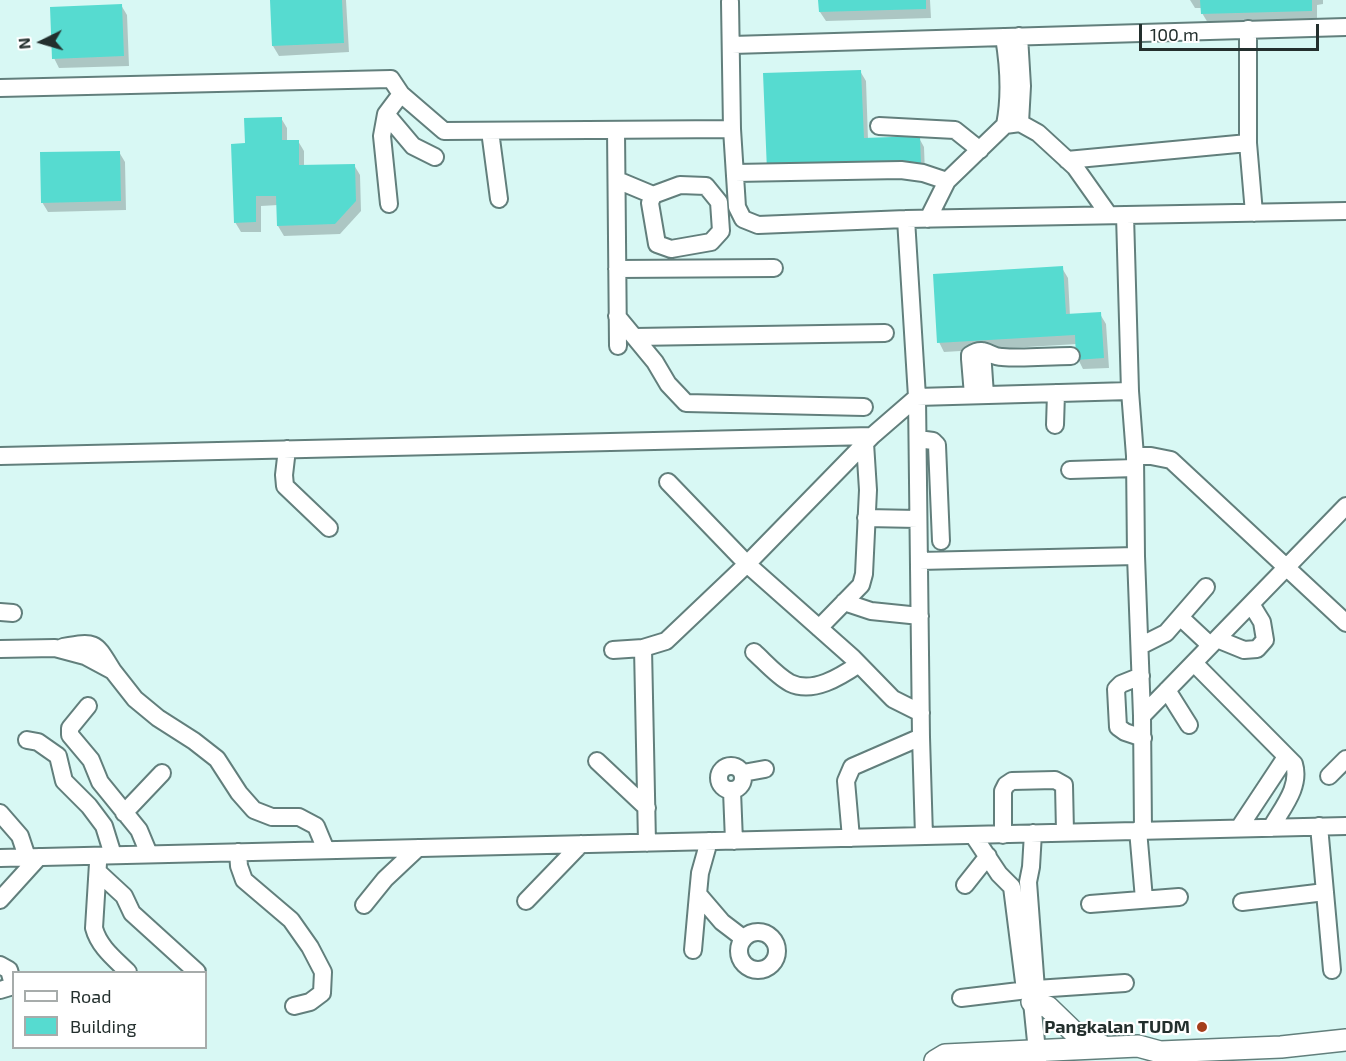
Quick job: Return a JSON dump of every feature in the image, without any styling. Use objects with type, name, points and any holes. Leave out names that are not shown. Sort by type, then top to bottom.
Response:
[{"type":"main road","points":[[1031,994],[1048,1007],[1079,1038],[1106,1047]]},
{"type":"main road","points":[[935,1061],[945,1055],[1038,1055],[1106,1047],[1138,1046],[1160,1052],[1281,1047],[1346,1040]]},
{"type":"main road","points":[[1139,1061],[1160,1052]]},
{"type":"street","points":[[730,2],[732,129],[737,207],[743,219],[758,225],[906,219],[1346,211]]},
{"type":"street","points":[[732,45],[1346,27]]},
{"type":"street","points":[[1248,29],[1248,143],[1254,213]]},
{"type":"street","points":[[928,219],[947,181],[980,150],[1013,124],[1022,86],[1011,37]]},
{"type":"street","points":[[0,88],[391,79],[401,93],[444,131],[732,129]]},
{"type":"street","points":[[389,204],[382,136],[386,114],[401,93]]},
{"type":"street","points":[[386,114],[413,146],[435,157]]},
{"type":"street","points":[[1013,124],[1038,133],[1075,167],[1117,215],[1135,462],[1143,738],[1140,830],[1144,899]]},
{"type":"street","points":[[879,126],[955,130],[980,150]]},
{"type":"street","points":[[616,130],[618,346]]},
{"type":"street","points":[[490,131],[499,199]]},
{"type":"street","points":[[1067,160],[1248,143]]},
{"type":"street","points":[[735,173],[901,170],[947,181]]},
{"type":"street","points":[[617,180],[652,195],[680,184],[706,186],[719,202],[721,231],[711,242],[671,249],[657,244],[650,203],[652,195]]},
{"type":"street","points":[[906,219],[917,397],[924,836]]},
{"type":"street","points":[[617,268],[774,268]]},
{"type":"street","points":[[617,316],[655,362],[668,384],[686,403],[864,407]]},
{"type":"street","points":[[635,337],[885,333]]},
{"type":"street","points":[[979,395],[970,356],[982,351],[998,357],[1071,356]]},
{"type":"street","points":[[613,650],[643,648],[666,641],[747,564],[868,440],[917,397],[1130,391]]},
{"type":"street","points":[[1055,425],[1056,393]]},
{"type":"street","points":[[918,439],[933,441],[937,445],[941,541]]},
{"type":"street","points":[[0,456],[868,440]]},
{"type":"street","points":[[819,628],[861,585],[864,574],[868,440]]},
{"type":"street","points":[[287,449],[285,486],[329,528]]},
{"type":"street","points":[[1070,470],[1135,462],[1150,456],[1171,460],[1346,623]]},
{"type":"street","points":[[668,482],[747,564],[859,664],[893,699],[921,713]]},
{"type":"street","points":[[1142,716],[1346,506]]},
{"type":"street","points":[[866,518],[918,519]]},
{"type":"street","points":[[919,561],[1136,556]]},
{"type":"street","points":[[1140,646],[1166,633],[1206,587]]},
{"type":"street","points":[[844,602],[871,611],[920,616]]},
{"type":"street","points":[[1179,618],[1214,642],[1244,650],[1257,648],[1265,640],[1262,622],[1251,604]]},
{"type":"street","points":[[0,649],[55,648],[87,642],[99,648],[113,671],[135,699],[217,759],[239,793],[254,810],[272,817],[299,817],[316,826],[326,850]]},
{"type":"street","points":[[643,648],[648,843]]},
{"type":"street","points":[[754,652],[789,682],[804,688],[838,678],[859,664]]},
{"type":"street","points":[[1194,663],[1294,764],[1297,773],[1296,784],[1271,828]]},
{"type":"street","points":[[1141,676],[1121,684],[1116,689],[1116,708],[1118,726],[1125,732],[1143,738]]},
{"type":"street","points":[[1167,690],[1189,724]]},
{"type":"street","points":[[88,706],[70,728],[70,735],[91,760],[100,782],[139,830],[149,854]]},
{"type":"street","points":[[850,838],[846,781],[852,767],[921,737]]},
{"type":"street","points":[[27,740],[38,742],[58,756],[64,781],[89,806],[104,826],[103,861],[94,928],[103,948],[127,971]]},
{"type":"street","points":[[1239,828],[1286,757]]},
{"type":"street","points":[[1329,776],[1346,759]]},
{"type":"street","points":[[597,761],[647,808]]},
{"type":"street","points":[[734,841],[732,790],[724,788],[719,782],[719,774],[723,768],[730,765],[738,767],[743,773],[765,769]]},
{"type":"street","points":[[124,813],[162,772]]},
{"type":"street","points":[[1003,835],[1003,791],[1012,781],[1055,780],[1064,785],[1065,832]]},
{"type":"street","points":[[0,813],[20,836],[33,857]]},
{"type":"street","points":[[1319,826],[1332,970]]},
{"type":"street","points":[[0,858],[33,857],[103,861],[149,854],[1346,826]]},
{"type":"street","points":[[1033,833],[1031,867],[1020,884],[1038,1055]]},
{"type":"street","points":[[973,835],[999,874],[1020,884]]},
{"type":"street","points":[[693,950],[702,864],[709,841]]},
{"type":"street","points":[[526,901],[581,844]]},
{"type":"street","points":[[364,905],[385,879],[418,848]]},
{"type":"street","points":[[238,852],[239,867],[244,880],[291,920],[310,947],[323,972],[322,993],[310,1002],[294,1006]]},
{"type":"street","points":[[965,885],[988,856]]},
{"type":"street","points":[[0,900],[33,857]]},
{"type":"street","points":[[103,861],[132,913],[195,971]]},
{"type":"street","points":[[1242,902],[1324,892]]},
{"type":"street","points":[[698,894],[722,922],[743,938]]},
{"type":"street","points":[[1090,904],[1179,897]]},
{"type":"street","points":[[0,965],[9,970],[12,981],[10,987],[0,990]]},
{"type":"street","points":[[961,998],[1031,994],[1125,983]]},
{"type":"street","points":[[1346,1040],[1346,1047]]},
{"type":"building","points":[[270,0],[342,0],[344,43],[272,46]]},
{"type":"building","points":[[818,0],[926,0],[926,9],[819,12]]},
{"type":"building","points":[[1200,0],[1312,0],[1312,11],[1201,14]]},
{"type":"building","points":[[122,4],[124,56],[52,59],[50,7]]},
{"type":"building","points":[[861,70],[864,138],[920,136],[921,165],[767,171],[763,73]]},
{"type":"building","points":[[282,117],[282,140],[299,140],[299,165],[355,164],[356,201],[335,224],[277,226],[276,196],[256,196],[256,222],[234,223],[231,144],[245,143],[244,118]]},
{"type":"building","points":[[120,151],[121,201],[41,203],[40,152]]},
{"type":"building","points":[[1063,266],[1066,314],[1101,312],[1104,358],[1076,360],[1075,335],[937,343],[933,274]]},
{"type":"place","name":"Pangkalan TUDM","points":[[1202,1027]]}]
